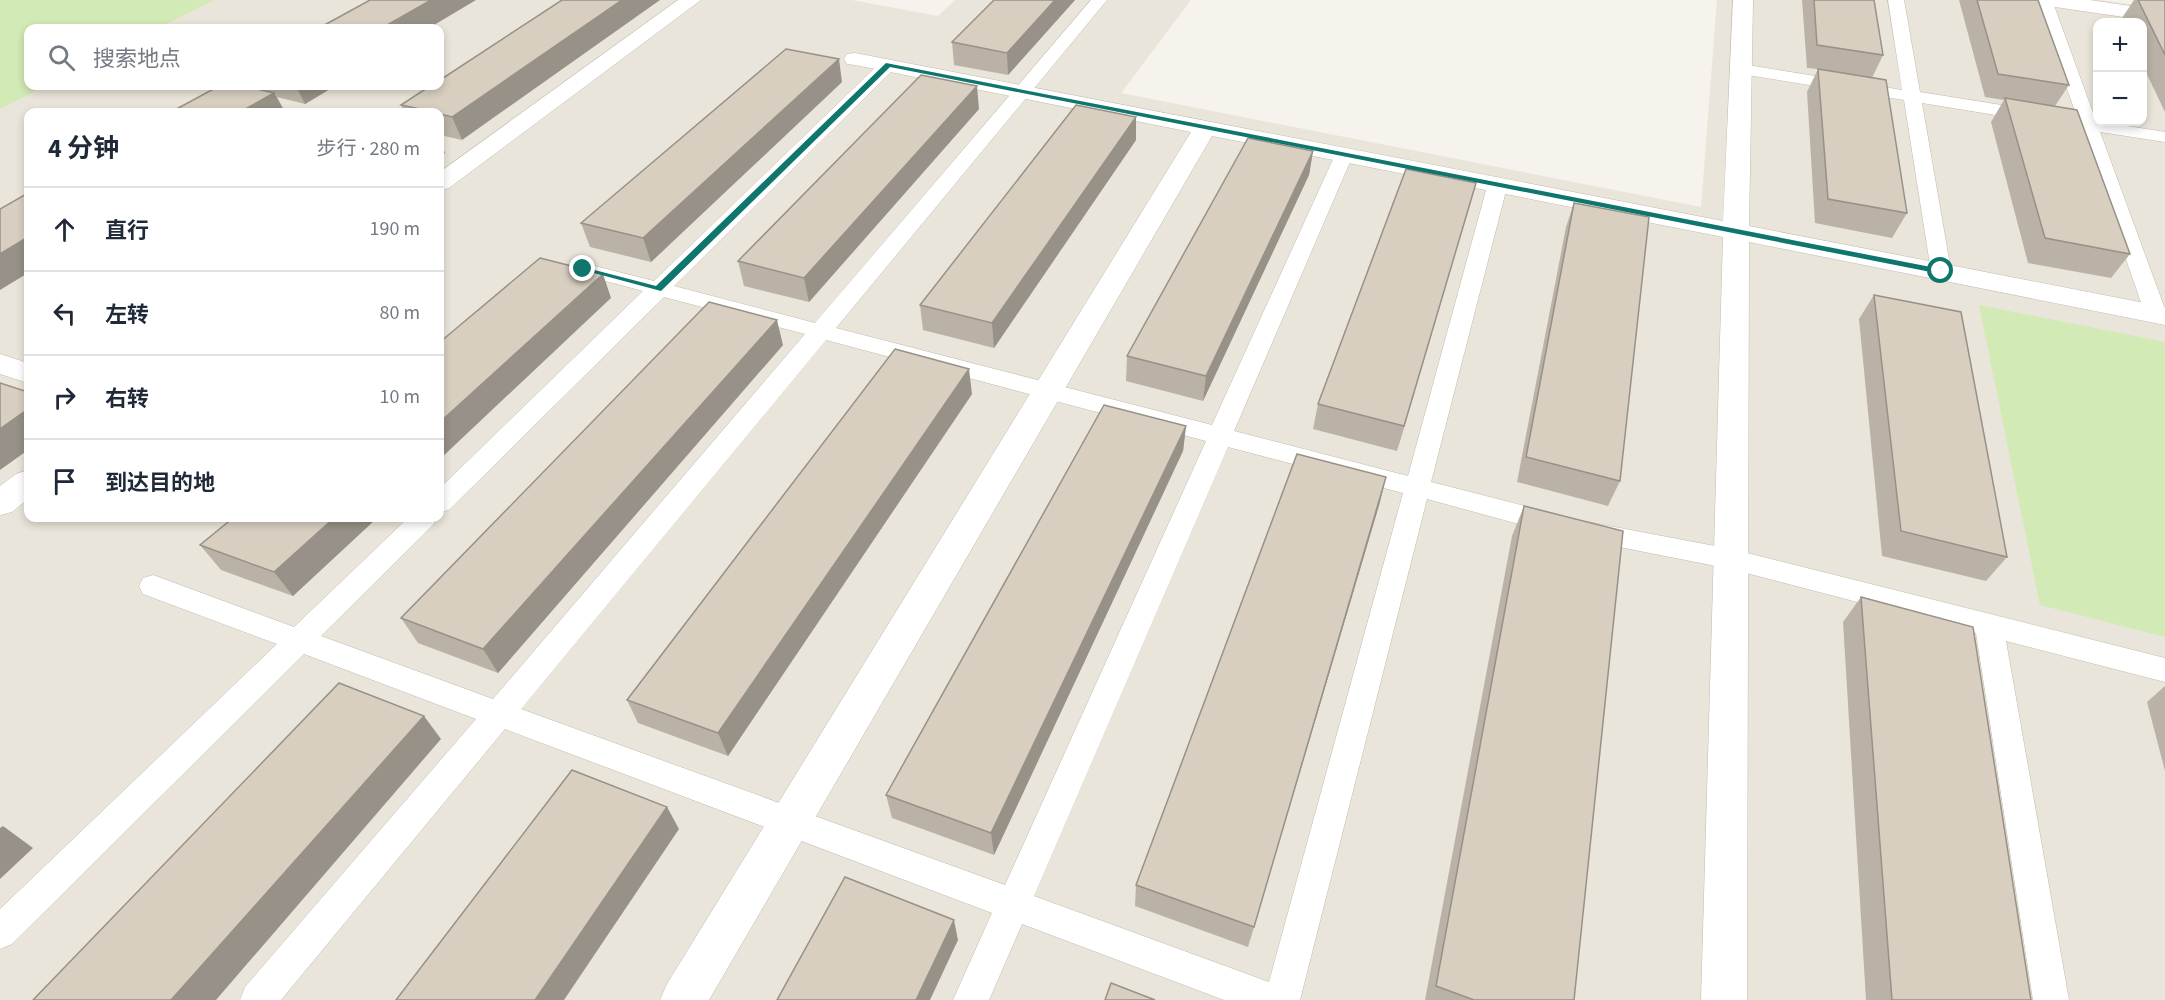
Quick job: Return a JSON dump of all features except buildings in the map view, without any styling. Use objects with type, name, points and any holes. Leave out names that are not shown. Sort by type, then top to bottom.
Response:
[{"type":"street","points":[[444,180],[691,0]]},
{"type":"street","points":[[1724,1000],[1736,231],[1743,0]]},
{"type":"street","points":[[2046,0],[2165,17]]},
{"type":"street","points":[[855,59],[1498,183],[2161,315]]},
{"type":"street","points":[[683,1000],[1205,128]]},
{"type":"street","points":[[0,364],[24,372]]},
{"type":"street","points":[[0,503],[24,485]]},
{"type":"lane","points":[[258,1000],[1099,0]]},
{"type":"lane","points":[[1896,0],[1941,271]]},
{"type":"lane","points":[[2046,0],[2089,125],[2161,315]]},
{"type":"lane","points":[[444,499],[888,65]]},
{"type":"lane","points":[[1741,69],[2165,137]]},
{"type":"lane","points":[[971,1000],[1344,154]]},
{"type":"lane","points":[[1282,1000],[1498,183]]},
{"type":"lane","points":[[583,269],[1611,538],[1731,559],[2165,670]]},
{"type":"lane","points":[[0,932],[420,522]]},
{"type":"lane","points":[[153,586],[1271,1000]]},
{"type":"lane","points":[[1989,625],[2051,1000]]},
{"type":"shaded area","points":[[0,0],[852,0],[938,16],[955,0],[1191,0],[1121,93],[1701,207],[1717,0],[2100,0],[2165,9],[2165,1000],[0,1000]]},
{"type":"green space","points":[[0,0],[214,0],[166,24],[24,24],[24,90],[38,90],[0,109]]},
{"type":"green space","points":[[1979,305],[2165,342],[2165,637],[2040,605]]},
{"type":"route","points":[[583,269],[658,289],[888,65],[1941,271]]}]
